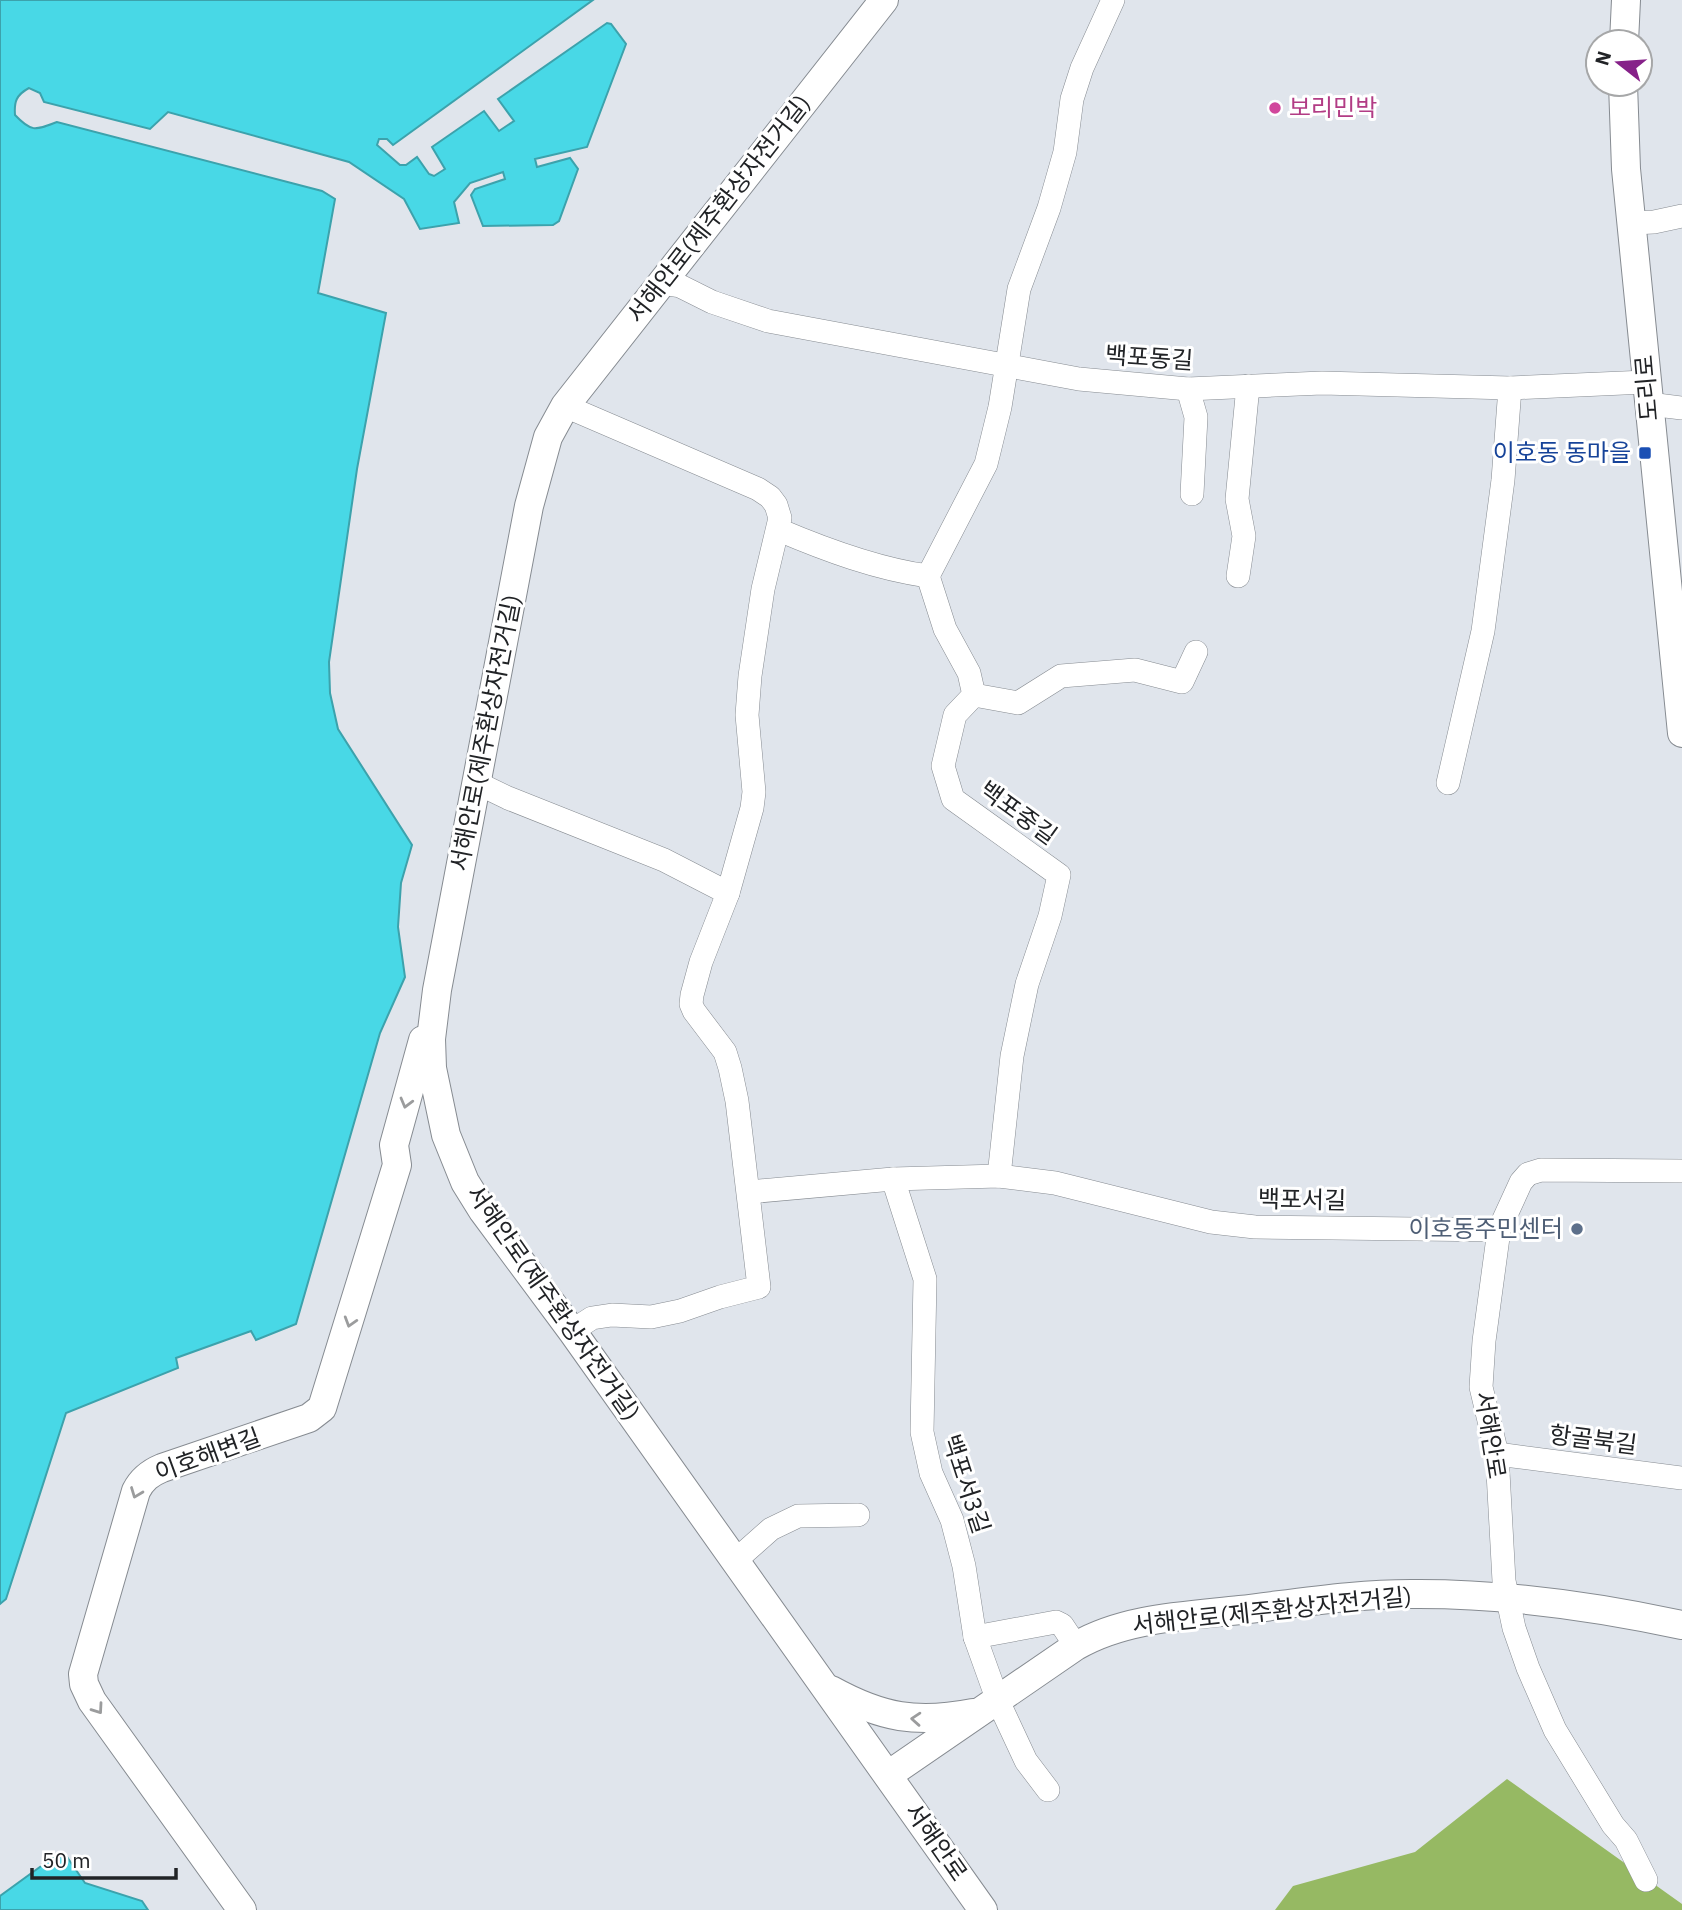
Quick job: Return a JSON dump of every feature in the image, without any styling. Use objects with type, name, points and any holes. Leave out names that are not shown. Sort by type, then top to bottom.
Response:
[{"type":"street","name":"서해안로(제주환상자전거길)","points":[[884,0],[660,283],[565,407],[548,438],[533,487],[437,990],[431,1039],[432,1068],[443,1123],[465,1182],[483,1211],[572,1331],[888,1775],[1076,1646],[1092,1637],[1136,1623],[1265,1607],[1406,1594],[1508,1599],[1594,1609],[1682,1625]]},
{"type":"street","points":[[1113,0],[1082,68],[1072,99],[1065,152],[1049,208],[1019,289],[1000,407],[986,464],[928,576],[945,629],[969,673],[974,695],[1018,703],[1061,676],[1135,670],[1182,682],[1196,652]]},
{"type":"street","points":[[1625,28],[1626,0]]},
{"type":"street","name":"도리로","points":[[1623,98],[1623,126],[1648,393],[1678,658],[1682,733]]},
{"type":"street","points":[[1632,223],[1682,216]]},
{"type":"street","name":"백포동길","points":[[660,283],[680,286],[712,302],[768,321],[1079,379],[1188,389],[1322,383],[1648,393],[1682,408]]},
{"type":"street","points":[[1238,576],[1244,536],[1237,499],[1248,386]]},
{"type":"street","points":[[1448,783],[1483,631],[1503,480],[1510,388]]},
{"type":"street","points":[[1188,389],[1196,417],[1192,494]]},
{"type":"street","points":[[565,407],[758,489],[770,497],[780,518],[763,589],[750,676],[747,715],[754,792],[752,808],[728,892],[701,962],[691,1004],[725,1052],[730,1068],[737,1101],[759,1287],[651,1317],[612,1315],[592,1318],[572,1331]]},
{"type":"street","points":[[779,530],[860,559],[928,576]]},
{"type":"street","name":"백포중길","points":[[974,695],[955,715],[943,766],[953,799],[1059,875],[1050,916],[1024,996],[1012,1056],[999,1176]]},
{"type":"street","points":[[477,783],[664,860],[728,892]]},
{"type":"street","name":"이호해변길","points":[[242,1910],[92,1701],[84,1684],[83,1674],[140,1482],[162,1468],[309,1419],[322,1408],[397,1165],[394,1145],[437,990]]},
{"type":"street","points":[[397,1165],[419,1131],[427,1126],[443,1123]]},
{"type":"street","points":[[1499,1230],[1521,1182],[1528,1174],[1555,1169],[1682,1171]]},
{"type":"street","name":"백포서길","points":[[749,1192],[893,1180],[999,1176],[1055,1183],[1211,1223],[1255,1227],[1499,1230]]},
{"type":"street","name":"백포서3길","points":[[893,1180],[926,1279],[922,1432],[931,1473],[952,1520],[964,1566],[975,1637],[991,1706],[1048,1790]]},
{"type":"street","name":"서해안로","points":[[1499,1230],[1484,1341],[1481,1387],[1497,1454],[1504,1581],[1514,1628],[1555,1730],[1613,1825],[1626,1840],[1646,1880]]},
{"type":"street","name":"항골북길","points":[[1497,1454],[1682,1478]]},
{"type":"street","points":[[736,1560],[771,1529],[798,1516],[858,1515]]},
{"type":"street","points":[[975,1637],[1056,1622],[1062,1625],[1076,1646]]},
{"type":"street","points":[[826,1687],[873,1710],[909,1719],[947,1718],[991,1706]]},
{"type":"street","name":"서해안로","points":[[888,1775],[984,1910]]},
{"type":"green space","points":[[1507,1779],[1682,1904],[1682,1910],[1275,1910],[1293,1886],[1415,1852]]},
{"type":"water","points":[[0,0],[593,0],[393,145],[387,139],[379,139],[377,145],[400,165],[406,165],[417,157],[429,174],[434,176],[445,169],[432,147],[484,111],[499,131],[514,121],[498,99],[607,23],[611,24],[626,44],[587,147],[535,159],[537,167],[570,158],[578,169],[559,221],[553,225],[483,226],[471,195],[475,189],[505,179],[503,172],[470,183],[454,202],[459,223],[420,229],[404,199],[349,162],[168,112],[150,129],[44,102],[40,93],[29,88],[17,99],[15,115],[30,127],[39,128],[57,122],[322,191],[335,199],[318,293],[386,313],[357,469],[329,662],[330,693],[338,729],[412,845],[401,883],[398,927],[405,977],[380,1033],[296,1324],[256,1340],[251,1331],[176,1358],[178,1368],[66,1413],[6,1599],[0,1604]]},
{"type":"water","points":[[55,1856],[67,1857],[85,1883],[142,1901],[148,1910],[0,1910],[0,1896]]},
{"type":"place","name":"보리민박","points":[[1275,108]]},
{"type":"place","name":"이호동 동마을","points":[[1645,453]]},
{"type":"place","name":"이호동주민센터","points":[[1577,1229]]}]
